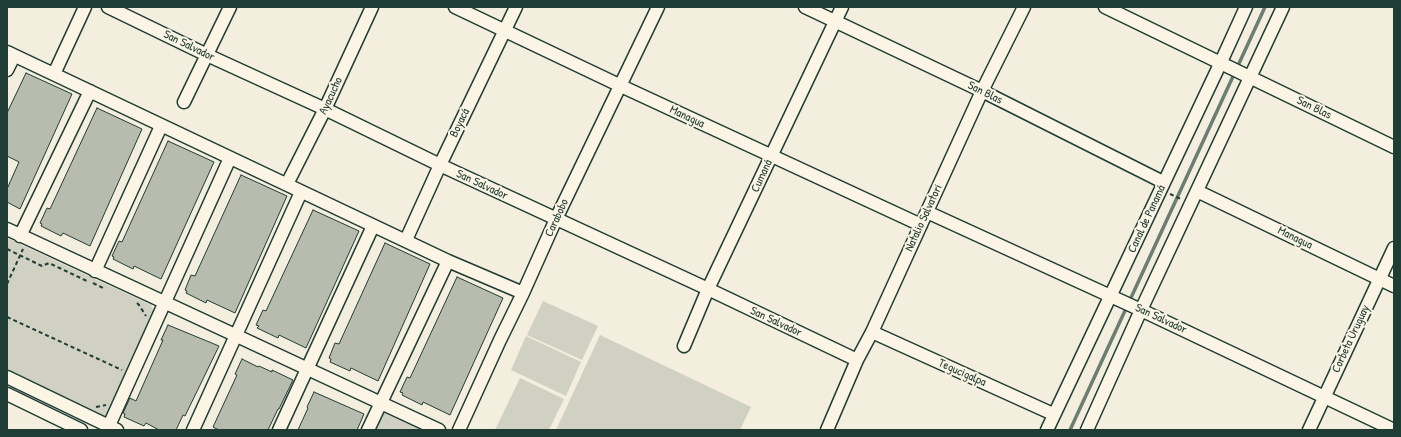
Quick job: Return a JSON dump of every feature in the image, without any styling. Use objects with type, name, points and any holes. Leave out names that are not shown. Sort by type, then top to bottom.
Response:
[{"type":"street","points":[[54,74],[85,7]]},
{"type":"street","name":"San Salvador","points":[[108,7],[440,165],[857,360]]},
{"type":"street","points":[[184,102],[230,7]]},
{"type":"street","name":"Ayacucho","points":[[287,184],[325,109],[372,7]]},
{"type":"street","name":"Managua","points":[[455,7],[621,86],[921,225]]},
{"type":"street","name":"Boyacá","points":[[406,240],[440,165],[516,7]]},
{"type":"street","name":"Carabobo","points":[[459,430],[556,219],[658,7]]},
{"type":"street","name":"San Blas","points":[[805,7],[982,91],[1162,186]]},
{"type":"street","name":"Cumaná","points":[[684,346],[708,289],[842,7]]},
{"type":"street","name":"Natalio Salvatori","points":[[827,430],[857,360],[872,332],[982,91],[1024,7]]},
{"type":"street","name":"San Blas","points":[[1105,7],[1394,147]]},
{"type":"street","name":"Canal de Panamá","points":[[1047,430],[1053,414],[1162,186],[1225,64],[1246,7]]},
{"type":"street","points":[[1089,429],[1141,310],[1197,190],[1248,75],[1283,7]]},
{"type":"street","points":[[7,70],[10,54],[448,261],[523,293]]},
{"type":"street","points":[[24,238],[90,91]]},
{"type":"street","points":[[95,270],[162,126]]},
{"type":"street","points":[[7,377],[111,429],[165,302],[230,158]]},
{"type":"street","name":"Managua","points":[[1197,190],[1394,286]]},
{"type":"street","points":[[193,430],[301,192]]},
{"type":"street","name":"San Salvador","points":[[927,212],[1141,310],[1394,430]]},
{"type":"street","points":[[279,430],[308,370],[373,226]]},
{"type":"street","points":[[7,229],[439,430]]},
{"type":"street","name":"Corbeta Uruguay","points":[[1309,430],[1394,248]]},
{"type":"street","points":[[368,430],[448,261]]},
{"type":"street","name":"Tegucigalpa","points":[[872,332],[1053,414]]},
{"type":"street","points":[[7,394],[81,430]]},
{"type":"path","points":[[1162,186],[1191,203]]},
{"type":"path","points":[[7,284],[20,255],[24,238]]},
{"type":"path","points":[[7,249],[42,266],[49,263],[111,292]]},
{"type":"path","points":[[132,301],[139,305],[146,315],[143,322]]},
{"type":"path","points":[[7,317],[122,370],[119,377]]},
{"type":"path","points":[[93,408],[107,405]]},
{"type":"shaded area","points":[[7,238],[151,305],[154,312],[107,418],[104,419],[7,374]]},
{"type":"shaded area","points":[[543,301],[598,326],[582,360],[527,335]]},
{"type":"shaded area","points":[[600,335],[751,407],[740,430],[556,430]]},
{"type":"shaded area","points":[[526,336],[581,362],[566,396],[511,370]]},
{"type":"shaded area","points":[[520,378],[564,399],[549,430],[495,430]]},
{"type":"shaded area","points":[[381,403],[439,430],[368,430]]},
{"type":"building","points":[[26,73],[72,94],[20,209],[7,202],[7,189],[19,162],[7,156],[7,113]]},
{"type":"building","points":[[97,108],[142,129],[90,246],[63,233],[61,236],[41,226],[42,224],[40,223],[47,208],[50,209]]},
{"type":"building","points":[[168,141],[214,162],[161,279],[134,266],[133,269],[113,259],[114,257],[112,256],[119,241],[122,242]]},
{"type":"building","points":[[241,175],[287,196],[235,313],[207,300],[206,303],[186,293],[187,291],[185,290],[191,275],[195,276]]},
{"type":"building","points":[[313,210],[359,231],[306,348],[279,335],[278,338],[257,328],[259,326],[256,325],[263,310],[266,311]]},
{"type":"building","points":[[385,243],[430,264],[378,381],[351,368],[350,371],[330,362],[331,359],[329,358],[335,343],[339,344]]},
{"type":"building","points":[[457,277],[503,298],[450,415],[423,402],[422,405],[402,395],[403,393],[400,392],[407,377],[410,378]]},
{"type":"building","points":[[168,325],[219,346],[185,416],[183,415],[176,430],[159,430],[146,423],[144,426],[124,417],[125,414],[123,413],[130,398],[136,401],[163,340],[161,340]]},
{"type":"building","points":[[242,359],[258,367],[259,366],[272,372],[272,370],[293,380],[268,430],[219,430],[213,427],[237,375],[235,374]]},
{"type":"building","points":[[314,392],[364,414],[357,430],[298,430]]},
{"type":"waterway","points":[[1070,430],[1265,7]]}]
